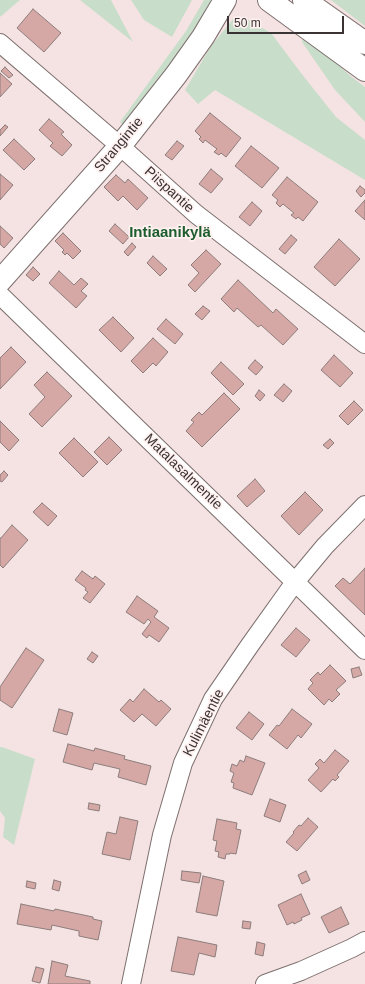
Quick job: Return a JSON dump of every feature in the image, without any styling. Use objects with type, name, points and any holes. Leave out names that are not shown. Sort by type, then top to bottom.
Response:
[{"type":"main road","name":"Strangintie","points":[[0,281],[120,146],[176,75],[203,36],[225,0]]},
{"type":"main road","points":[[269,0],[365,70]]},
{"type":"main road","points":[[304,0],[365,43]]},
{"type":"street","name":"Piispantie","points":[[0,42],[196,214],[365,344]]},
{"type":"street","name":"Matalasalmentie","points":[[0,294],[365,650]]},
{"type":"street","name":"Kulimäentie","points":[[131,984],[162,835],[183,763],[213,699],[295,582],[325,546],[365,505]]},
{"type":"street","points":[[265,984],[300,971],[365,941]]},
{"type":"green space","points":[[0,0],[20,0],[0,17]]},
{"type":"green space","points":[[80,0],[111,0],[133,42]]},
{"type":"green space","points":[[131,0],[192,0],[172,37],[144,20]]},
{"type":"green space","points":[[204,0],[215,0],[192,38],[123,125],[120,122],[186,31]]},
{"type":"green space","points":[[331,0],[365,0],[365,26]]},
{"type":"green space","points":[[234,18],[247,19],[271,33],[336,117],[365,140],[365,180],[215,90],[198,104],[185,90],[211,46]]},
{"type":"green space","points":[[303,34],[365,87],[365,122],[335,90],[302,42]]},
{"type":"green space","points":[[0,747],[35,759],[14,845],[3,837],[5,818],[0,811]]},
{"type":"building","points":[[33,9],[61,33],[44,52],[17,28]]},
{"type":"building","points":[[5,67],[13,75],[9,78],[1,71]]},
{"type":"building","points":[[0,73],[12,84],[0,97]]},
{"type":"building","points":[[210,113],[241,138],[226,157],[221,153],[219,155],[214,152],[217,149],[205,140],[203,143],[199,139],[201,137],[195,131]]},
{"type":"building","points":[[49,119],[64,132],[61,134],[72,145],[62,156],[50,146],[53,143],[39,130]]},
{"type":"building","points":[[5,125],[8,127],[0,136],[0,130]]},
{"type":"building","points":[[14,139],[35,159],[24,170],[3,150]]},
{"type":"building","points":[[177,141],[184,146],[172,160],[165,155]]},
{"type":"building","points":[[251,146],[279,168],[262,188],[235,166]]},
{"type":"building","points":[[211,169],[223,179],[211,193],[199,184]]},
{"type":"building","points":[[0,174],[13,185],[0,200]]},
{"type":"building","points":[[116,175],[125,183],[128,179],[148,198],[137,210],[123,196],[118,201],[104,187]]},
{"type":"building","points":[[287,177],[318,202],[303,221],[298,217],[296,219],[291,215],[294,213],[283,204],[280,207],[276,203],[278,200],[272,195]]},
{"type":"building","points":[[360,186],[365,190],[365,193],[361,197],[356,191]]},
{"type":"building","points":[[365,200],[365,220],[355,211]]},
{"type":"building","points":[[252,202],[262,211],[250,226],[239,217]]},
{"type":"building","points":[[115,224],[129,237],[123,244],[109,231]]},
{"type":"building","points":[[0,226],[13,238],[4,248],[0,244]]},
{"type":"building","points":[[63,233],[81,251],[73,259],[67,253],[65,255],[62,252],[64,250],[55,241]]},
{"type":"building","points":[[291,235],[297,240],[285,254],[279,249]]},
{"type":"building","points":[[339,239],[360,259],[335,286],[314,267]]},
{"type":"building","points":[[132,243],[136,247],[128,256],[124,252]]},
{"type":"building","points":[[206,250],[221,264],[195,292],[188,285],[199,273],[191,265]]},
{"type":"building","points":[[153,256],[167,269],[160,276],[147,263]]},
{"type":"building","points":[[33,267],[40,274],[33,281],[26,275]]},
{"type":"building","points":[[59,271],[74,285],[81,278],[88,284],[81,291],[87,296],[76,308],[49,283]]},
{"type":"building","points":[[238,280],[273,313],[276,309],[298,329],[283,345],[261,325],[258,327],[237,308],[234,312],[221,299]]},
{"type":"building","points":[[203,306],[210,311],[202,320],[195,314]]},
{"type":"building","points":[[113,317],[134,338],[121,352],[99,330]]},
{"type":"building","points":[[166,319],[183,334],[175,344],[157,329]]},
{"type":"building","points":[[153,338],[168,352],[156,366],[153,363],[143,373],[131,361]]},
{"type":"building","points":[[11,347],[26,362],[0,389],[0,358]]},
{"type":"building","points":[[334,355],[353,373],[340,387],[321,370]]},
{"type":"building","points":[[255,360],[263,367],[256,375],[248,368]]},
{"type":"building","points":[[221,362],[244,384],[233,395],[211,373]]},
{"type":"building","points":[[47,372],[72,396],[42,427],[29,414],[45,397],[34,385]]},
{"type":"building","points":[[284,384],[292,391],[283,402],[274,395]]},
{"type":"building","points":[[259,390],[265,395],[260,401],[255,396]]},
{"type":"building","points":[[224,393],[240,409],[202,447],[186,431],[194,422],[191,420],[199,412],[202,415]]},
{"type":"building","points":[[354,401],[363,410],[348,425],[339,416]]},
{"type":"building","points":[[0,421],[19,440],[9,451],[0,442]]},
{"type":"building","points":[[109,437],[122,450],[107,465],[94,452]]},
{"type":"building","points":[[74,438],[98,462],[83,477],[59,453]]},
{"type":"building","points":[[330,439],[334,443],[328,449],[323,445]]},
{"type":"building","points":[[4,471],[8,475],[2,482],[0,481],[0,475]]},
{"type":"building","points":[[255,479],[265,491],[247,507],[237,496]]},
{"type":"building","points":[[305,492],[323,510],[299,535],[281,516]]},
{"type":"building","points":[[42,503],[57,516],[48,526],[33,512]]},
{"type":"building","points":[[12,525],[28,540],[3,568],[0,565],[0,538]]},
{"type":"building","points":[[365,568],[365,615],[335,586],[343,578],[350,584]]},
{"type":"building","points":[[82,571],[93,579],[95,576],[105,584],[90,603],[83,598],[88,592],[85,590],[86,588],[75,580]]},
{"type":"building","points":[[137,596],[158,611],[154,617],[169,628],[159,642],[149,635],[147,638],[142,634],[151,622],[148,619],[144,624],[126,612]]},
{"type":"building","points":[[296,628],[310,640],[296,657],[281,645]]},
{"type":"building","points":[[26,648],[44,660],[12,708],[0,700],[0,687]]},
{"type":"building","points":[[92,652],[98,656],[93,663],[87,659]]},
{"type":"building","points":[[330,665],[346,681],[336,690],[340,694],[332,702],[329,699],[324,705],[308,689],[313,683],[310,680],[318,672],[320,675]]},
{"type":"building","points":[[359,667],[362,675],[353,678],[351,669]]},
{"type":"building","points":[[144,689],[159,702],[161,700],[171,709],[156,726],[142,714],[134,722],[120,710],[130,699],[133,702]]},
{"type":"building","points":[[59,709],[73,713],[67,735],[53,731]]},
{"type":"building","points":[[292,709],[312,724],[301,738],[298,735],[287,749],[269,735],[277,725],[279,726]]},
{"type":"building","points":[[249,712],[264,724],[252,740],[236,728]]},
{"type":"building","points":[[68,744],[94,751],[95,748],[125,756],[124,759],[151,766],[146,785],[118,777],[120,769],[94,763],[92,770],[63,762]]},
{"type":"building","points":[[335,750],[349,761],[337,775],[339,777],[335,781],[333,779],[321,792],[308,780],[319,768],[315,764],[320,759],[324,763]]},
{"type":"building","points":[[246,756],[265,763],[252,795],[233,788],[234,783],[231,782],[234,773],[230,771],[232,764],[237,766],[240,760],[244,762]]},
{"type":"building","points":[[270,799],[286,805],[280,822],[264,816]]},
{"type":"building","points":[[89,803],[100,805],[99,811],[88,809]]},
{"type":"building","points":[[120,817],[138,821],[130,860],[102,854],[107,832],[116,834]]},
{"type":"building","points":[[308,818],[318,827],[297,851],[286,842],[299,825],[301,826]]},
{"type":"building","points":[[217,819],[237,823],[236,829],[241,830],[236,854],[226,854],[225,859],[218,857],[219,852],[215,851],[217,841],[213,840]]},
{"type":"building","points":[[182,871],[201,873],[199,883],[181,880]]},
{"type":"building","points":[[306,871],[310,880],[302,884],[298,875]]},
{"type":"building","points":[[203,876],[224,881],[217,916],[196,912]]},
{"type":"building","points":[[54,880],[61,882],[59,891],[52,889]]},
{"type":"building","points":[[27,881],[36,883],[35,889],[26,887]]},
{"type":"building","points":[[301,894],[310,914],[301,918],[302,920],[294,924],[293,922],[287,925],[278,905]]},
{"type":"building","points":[[21,904],[54,911],[55,909],[93,917],[93,919],[102,921],[98,940],[79,936],[79,931],[52,925],[51,930],[17,924]]},
{"type":"building","points":[[341,907],[349,924],[329,933],[321,917]]},
{"type":"building","points":[[243,921],[251,922],[250,929],[242,928]]},
{"type":"building","points":[[178,937],[217,945],[215,957],[199,953],[194,975],[171,971]]},
{"type":"building","points":[[257,942],[265,944],[263,956],[255,954]]},
{"type":"building","points":[[52,961],[68,965],[65,976],[90,981],[90,984],[48,984]]},
{"type":"building","points":[[36,967],[44,969],[40,983],[32,981]]},
{"type":"district","name":"Intiaanikylä","points":[[170,233]]}]
